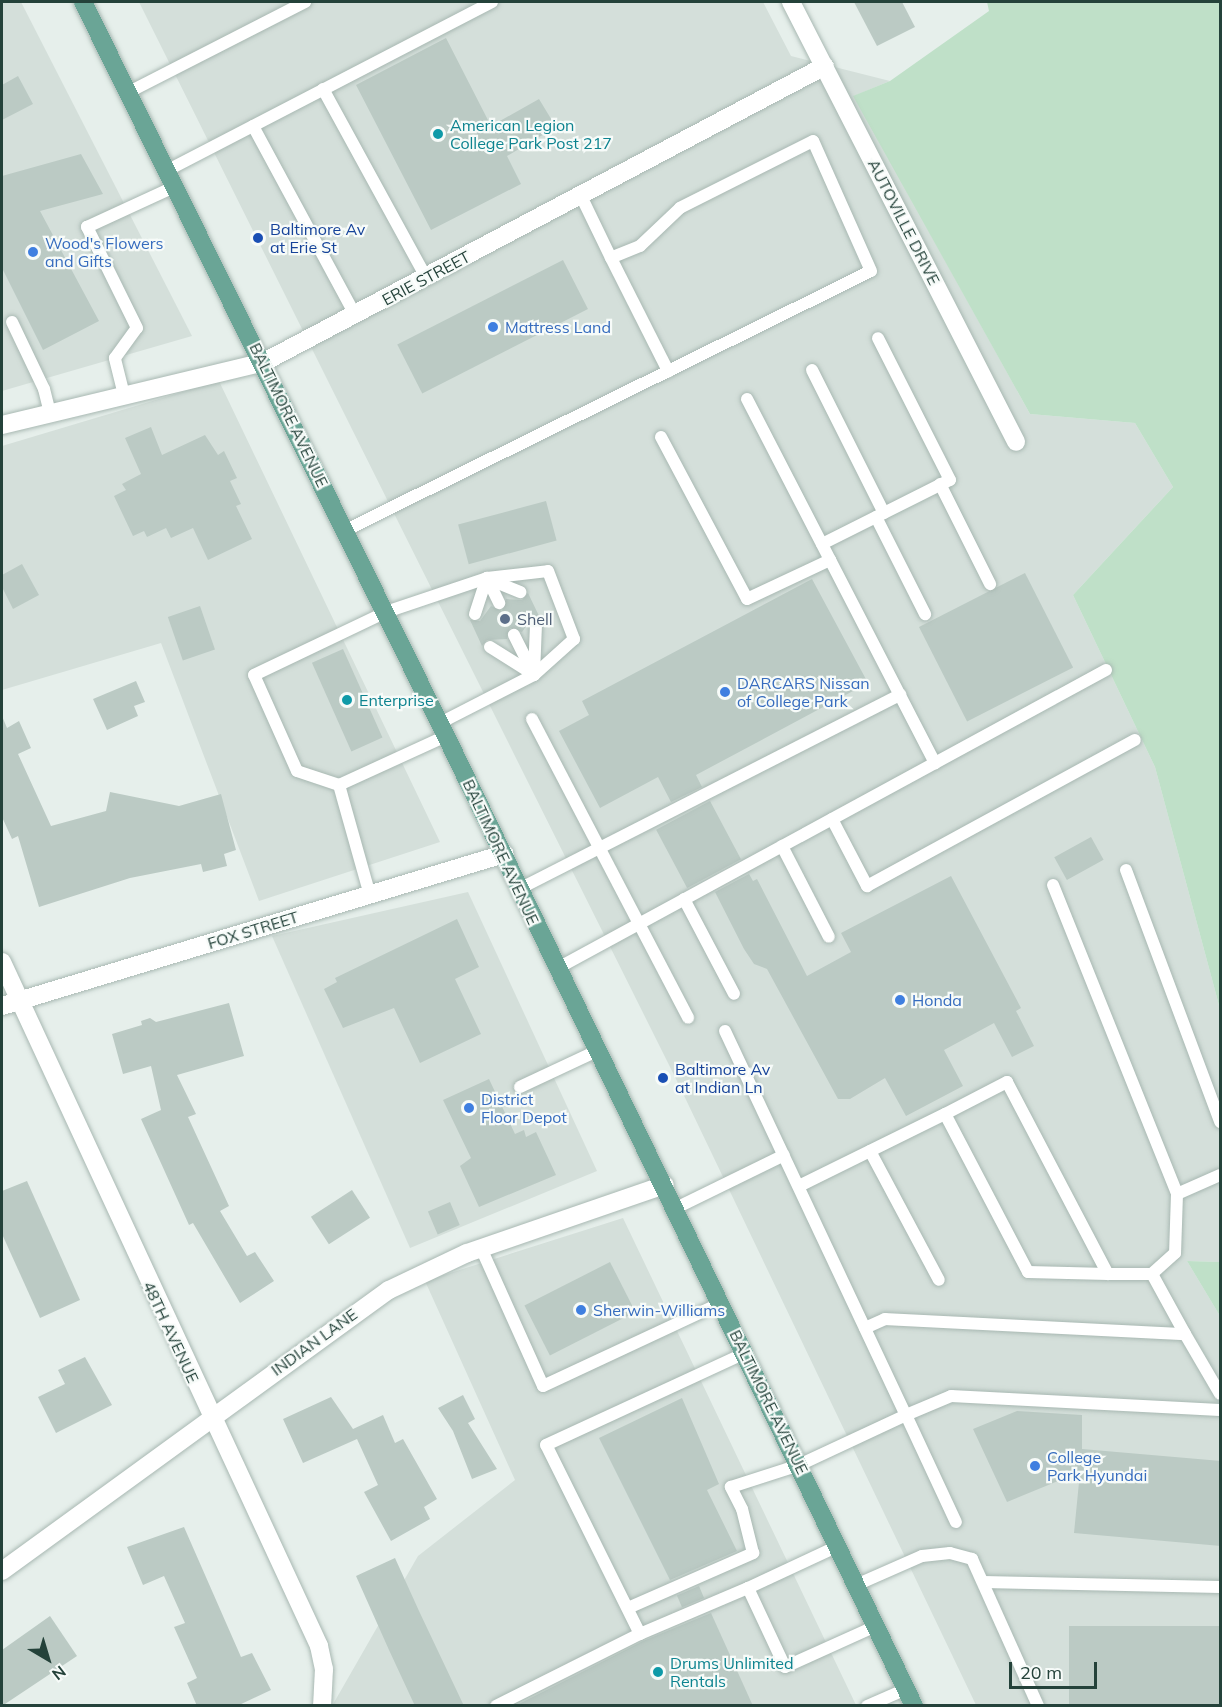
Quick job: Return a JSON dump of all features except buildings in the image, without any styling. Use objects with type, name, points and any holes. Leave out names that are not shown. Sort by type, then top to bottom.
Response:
[{"type":"main road","name":"BALTIMORE AVENUE","points":[[83,2],[264,362],[386,612],[504,854],[556,969],[599,1050],[665,1185],[914,1706]]},
{"type":"street","name":"AUTOVILLE DRIVE","points":[[791,2],[1016,442]]},
{"type":"street","name":"ERIE STREET","points":[[2,425],[264,362],[427,279],[825,66]]},
{"type":"street","name":"FOX STREET","points":[[2,1006],[504,854]]},
{"type":"street","name":"48TH AVENUE","points":[[2,962],[211,1419],[319,1646],[324,1669],[322,1706]]},
{"type":"street","name":"INDIAN LANE","points":[[2,1570],[389,1290],[481,1248],[665,1185]]},
{"type":"lane","points":[[129,92],[305,2]]},
{"type":"lane","points":[[124,395],[115,358],[137,328],[87,227],[172,178],[253,126],[492,2]]},
{"type":"lane","points":[[323,89],[427,279]]},
{"type":"lane","points":[[253,126],[355,315]]},
{"type":"lane","points":[[346,530],[871,271],[813,141],[680,208],[640,246],[611,258]]},
{"type":"lane","points":[[581,196],[668,371]]},
{"type":"lane","points":[[12,322],[44,389],[50,413]]},
{"type":"lane","points":[[822,544],[950,480],[878,338]]},
{"type":"lane","points":[[812,370],[925,614]]},
{"type":"lane","points":[[747,399],[935,763]]},
{"type":"lane","points":[[661,437],[747,599],[830,560]]},
{"type":"lane","points":[[940,484],[990,584]]},
{"type":"lane","points":[[548,571],[574,639],[534,675],[443,729],[339,785],[297,771],[254,675],[386,612],[487,578],[548,571]]},
{"type":"lane","points":[[487,578],[520,592]]},
{"type":"lane","points":[[487,578],[499,603]]},
{"type":"lane","points":[[475,614],[487,578]]},
{"type":"lane","points":[[534,675],[536,625]]},
{"type":"lane","points":[[514,635],[534,675]]},
{"type":"lane","points":[[490,647],[534,675]]},
{"type":"lane","points":[[556,969],[1106,670]]},
{"type":"lane","points":[[519,889],[900,695]]},
{"type":"lane","points":[[532,719],[597,849],[688,1018]]},
{"type":"lane","points":[[832,819],[867,886],[1135,740]]},
{"type":"lane","points":[[339,785],[370,895]]},
{"type":"lane","points":[[782,846],[830,937]]},
{"type":"lane","points":[[1126,870],[1221,1122]]},
{"type":"lane","points":[[945,1114],[1028,1272],[1152,1274],[1175,1253],[1177,1194],[1053,885]]},
{"type":"lane","points":[[684,899],[734,994]]},
{"type":"lane","points":[[725,1031],[956,1522]]},
{"type":"lane","points":[[520,1087],[599,1050]]},
{"type":"lane","points":[[799,1186],[1007,1082],[1108,1274]]},
{"type":"lane","points":[[870,1151],[939,1280]]},
{"type":"lane","points":[[676,1208],[784,1155]]},
{"type":"lane","points":[[1177,1194],[1221,1175]]},
{"type":"lane","points":[[481,1248],[543,1386],[721,1303]]},
{"type":"lane","points":[[1152,1274],[1221,1394]]},
{"type":"lane","points":[[865,1328],[885,1319],[1185,1334]]},
{"type":"lane","points":[[640,1634],[546,1445],[745,1353]]},
{"type":"lane","points":[[628,1608],[753,1553],[742,1509],[730,1487],[799,1465],[906,1414],[951,1396],[1221,1410]]},
{"type":"lane","points":[[496,1706],[640,1634],[748,1588],[838,1546]]},
{"type":"lane","points":[[856,1585],[922,1556],[950,1553],[972,1559],[1038,1706]]},
{"type":"lane","points":[[983,1582],[1221,1587]]},
{"type":"lane","points":[[748,1588],[785,1667],[876,1626]]},
{"type":"lane","points":[[867,1706],[906,1689]]},
{"type":"shaded area","points":[[2,2],[21,2],[192,336],[2,391]]},
{"type":"shaded area","points":[[139,2],[763,2],[791,56],[890,81],[854,96],[1030,414],[1135,423],[1173,487],[1073,595],[1155,767],[1220,1009],[1220,1262],[1187,1261],[1220,1316],[1220,1705],[976,1705],[677,1081]]},
{"type":"shaded area","points":[[219,381],[440,842],[259,901],[161,643],[2,690],[2,446]]},
{"type":"shaded area","points":[[468,892],[597,1171],[410,1248],[272,936]]},
{"type":"shaded area","points":[[623,1218],[856,1705],[332,1706],[418,1556],[515,1480],[425,1281]]},
{"type":"green space","points":[[987,2],[1220,2],[1220,1009],[1155,767],[1073,595],[1173,487],[1135,423],[1030,414],[853,96],[890,81],[989,11]]},
{"type":"green space","points":[[1187,1261],[1220,1262],[1220,1316]]},
{"type":"place","name":"American Legion College Park Post 217","points":[[438,134]]},
{"type":"place","name":"Baltimore Av at Erie St","points":[[258,238]]},
{"type":"place","name":"Wood's Flowers and Gifts","points":[[33,252]]},
{"type":"place","name":"Mattress Land","points":[[493,327]]},
{"type":"place","name":"Shell","points":[[505,619]]},
{"type":"place","name":"DARCARS Nissan of College Park","points":[[725,692]]},
{"type":"place","name":"Enterprise","points":[[347,700]]},
{"type":"place","name":"Honda","points":[[900,1000]]},
{"type":"place","name":"Baltimore Av at Indian Ln","points":[[663,1078]]},
{"type":"place","name":"District Floor Depot","points":[[469,1108]]},
{"type":"place","name":"Sherwin-Williams","points":[[581,1310]]},
{"type":"place","name":"College Park Hyundai","points":[[1035,1466]]},
{"type":"place","name":"Drums Unlimited Rentals","points":[[658,1672]]}]
